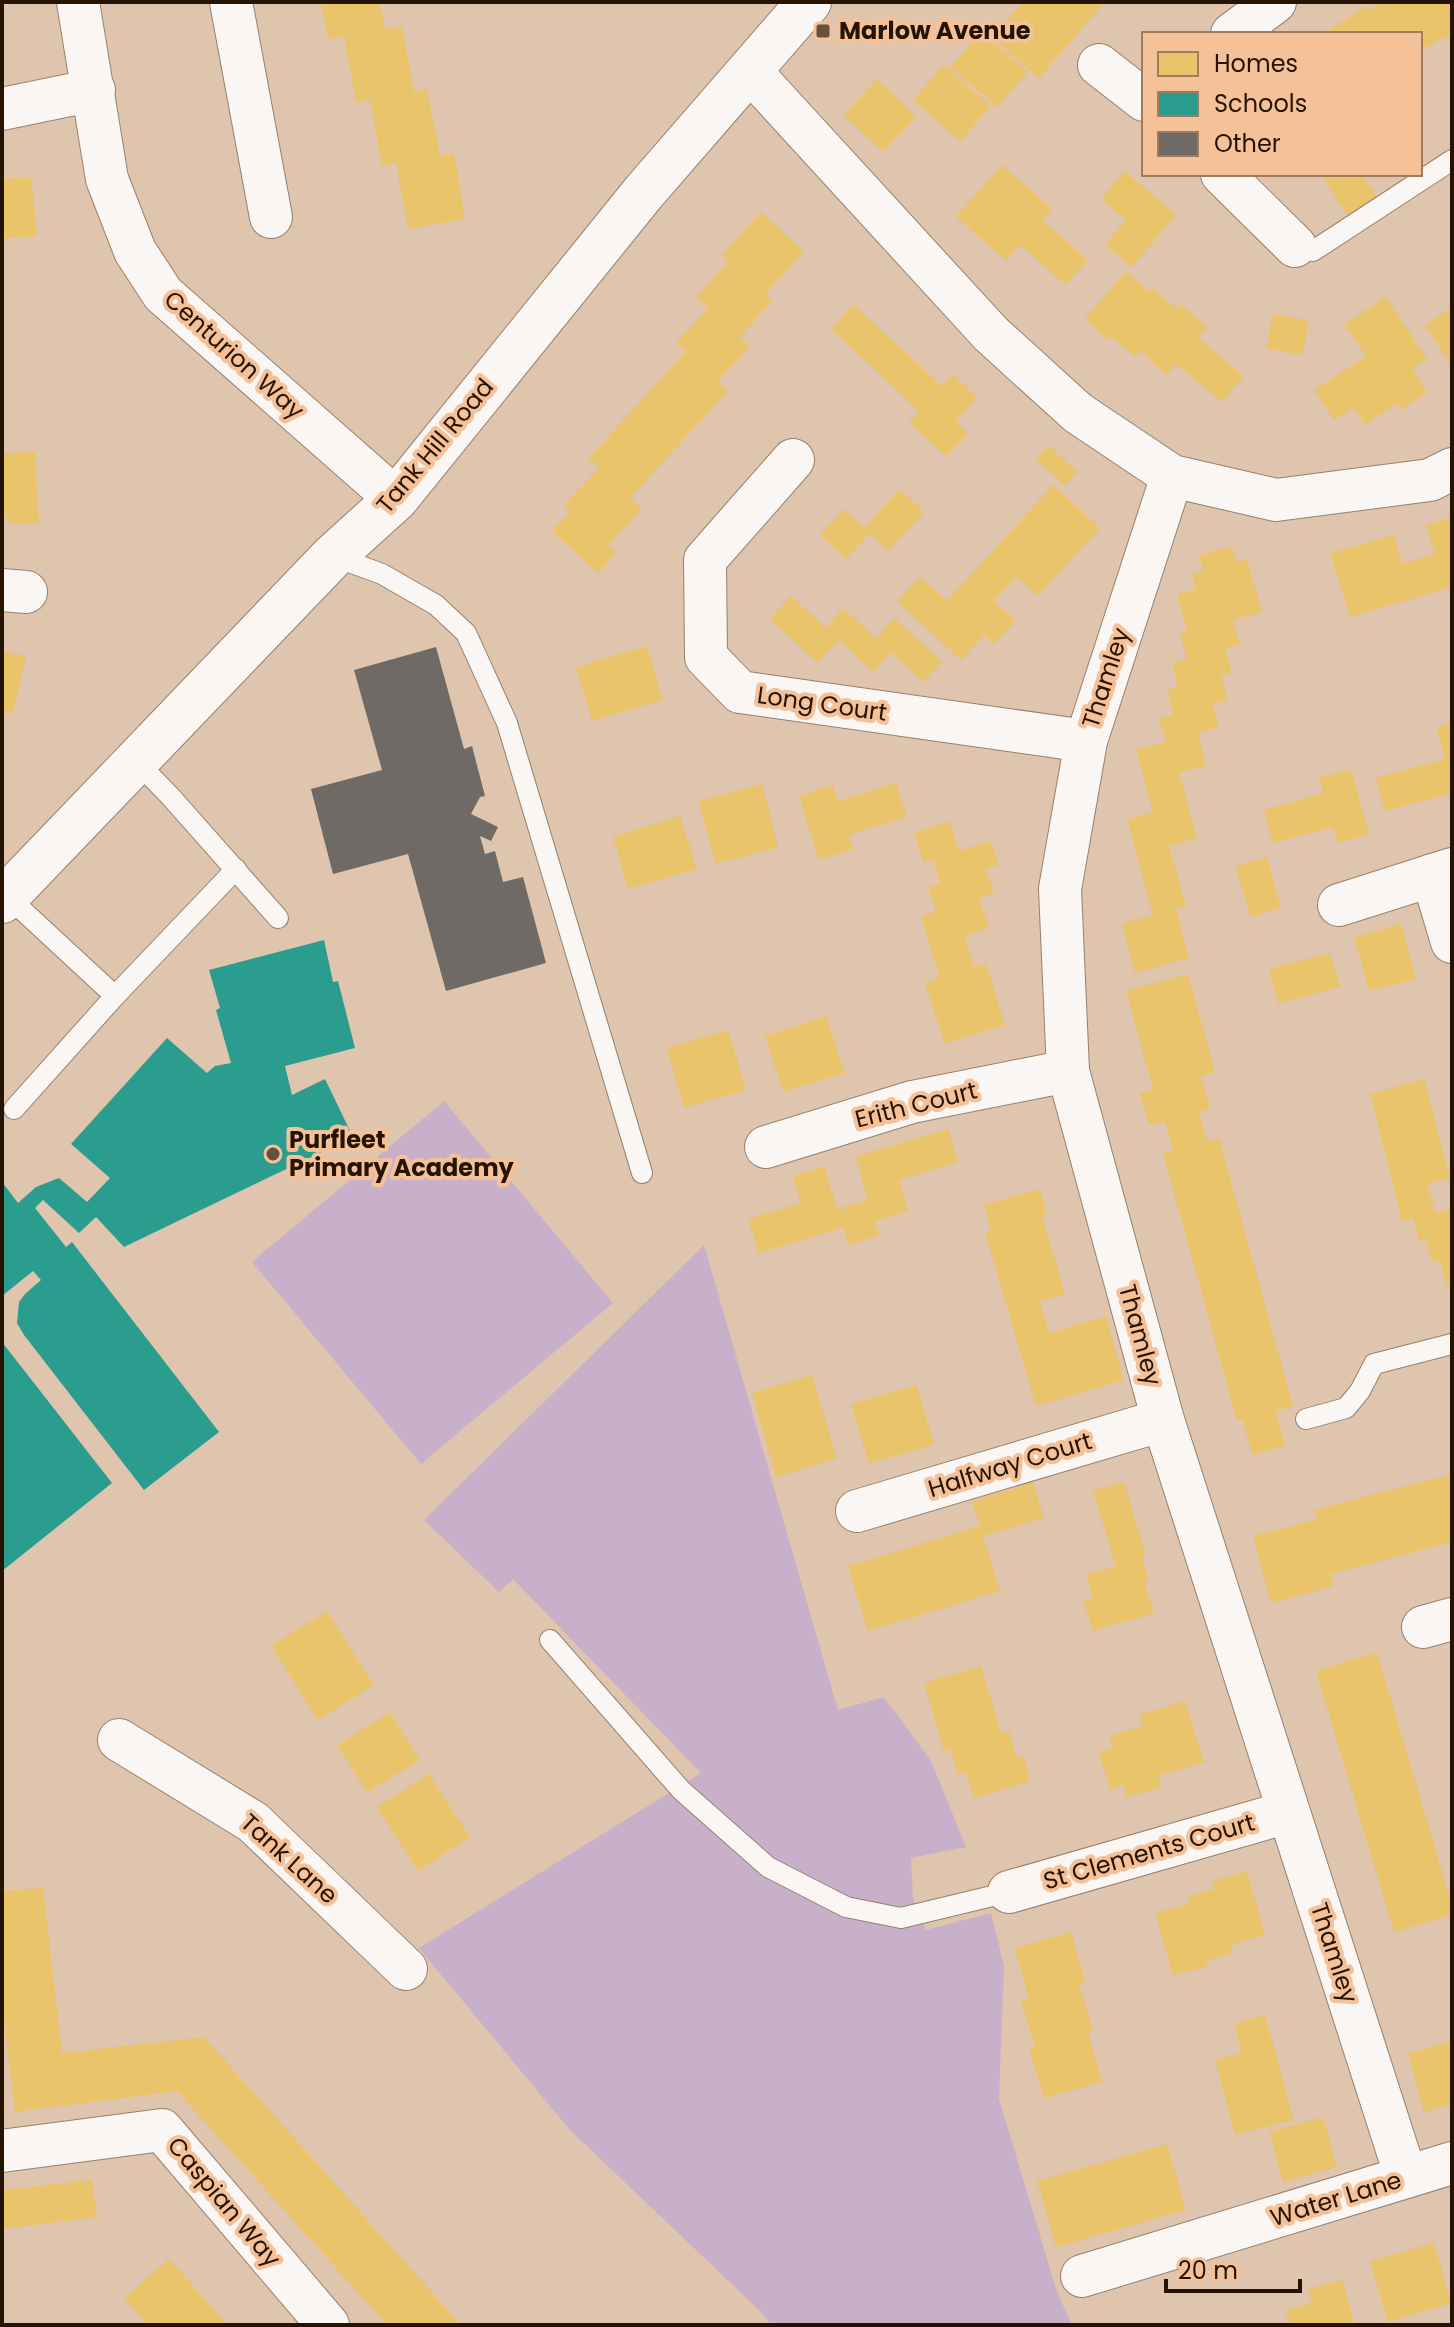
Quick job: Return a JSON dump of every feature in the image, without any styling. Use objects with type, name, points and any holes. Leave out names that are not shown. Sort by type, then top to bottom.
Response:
[{"type":"street","name":"Centurion Way","points":[[78,2],[107,179],[135,251],[163,294],[396,499]]},
{"type":"street","points":[[231,2],[271,217]]},
{"type":"street","name":"Tank Hill Road","points":[[5,898],[333,556],[396,499],[644,192],[809,2]]},
{"type":"street","points":[[1235,32],[1275,2]]},
{"type":"street","points":[[1099,65],[1142,98]]},
{"type":"street","points":[[750,71],[991,334],[1078,413],[1172,476],[1276,500],[1430,480],[1452,469]]},
{"type":"street","points":[[2,109],[94,90]]},
{"type":"street","points":[[1224,176],[1295,246]]},
{"type":"street","name":"Long Court","points":[[793,460],[705,560],[706,657],[740,692],[1086,741]]},
{"type":"street","name":"Thamley","points":[[1172,476],[1086,741],[1060,889],[1068,1071],[1163,1420],[1406,2177]]},
{"type":"street","points":[[1339,905],[1442,872],[1452,942]]},
{"type":"street","name":"Erith Court","points":[[766,1147],[912,1102],[1068,1071]]},
{"type":"street","name":"Halfway Court","points":[[857,1511],[1163,1420]]},
{"type":"street","name":"Tank Lane","points":[[119,1740],[253,1822],[406,1969]]},
{"type":"street","name":"St Clements Court","points":[[1009,1892],[1288,1812]]},
{"type":"street","name":"Caspian Way","points":[[2,2151],[162,2130],[328,2325]]},
{"type":"street","name":"Water Lane","points":[[1082,2276],[1452,2163]]},
{"type":"lane","points":[[1295,246],[1313,251],[1452,160]]},
{"type":"lane","points":[[333,556],[382,574],[436,605],[466,633],[507,723],[642,1173]]},
{"type":"lane","points":[[136,761],[278,918]]},
{"type":"lane","points":[[14,1109],[115,996],[236,869]]},
{"type":"lane","points":[[5,898],[115,996]]},
{"type":"lane","points":[[1306,1419],[1346,1408],[1360,1391],[1374,1364],[1452,1344]]},
{"type":"lane","points":[[550,1640],[681,1790],[768,1867],[846,1907],[901,1918],[1009,1892]]},
{"type":"shaded area","points":[[444,1101],[613,1303],[421,1464],[252,1262]]},
{"type":"shaded area","points":[[704,1245],[838,1710],[884,1697],[931,1761],[966,1847],[911,1858],[913,1898],[926,1930],[991,1913],[1004,1966],[999,2099],[1057,2292],[1072,2325],[771,2325],[569,2129],[419,1948],[701,1773],[513,1579],[499,1592],[424,1520]]},
{"type":"building: Homes","points":[[321,2],[380,2],[385,29],[402,26],[414,92],[427,89],[440,155],[454,153],[465,219],[408,229],[396,163],[382,166],[370,100],[356,102],[344,37],[328,39]]},
{"type":"building: Homes","points":[[1023,2],[1105,2],[1039,78],[992,37]]},
{"type":"building: Homes","points":[[1381,2],[1452,2],[1452,35],[1445,40],[1443,37],[1422,51],[1422,32],[1327,32],[1365,6],[1368,11]]},
{"type":"building: Homes","points":[[981,31],[1028,72],[997,107],[950,67]]},
{"type":"building: Homes","points":[[944,65],[991,106],[960,141],[913,100]]},
{"type":"building: Homes","points":[[877,79],[916,117],[883,152],[843,115]]},
{"type":"building: Homes","points":[[1002,165],[1052,209],[1042,220],[1088,260],[1066,285],[1020,245],[1006,261],[956,217]]},
{"type":"building: Homes","points":[[1125,171],[1176,215],[1132,267],[1105,245],[1126,220],[1101,199]]},
{"type":"building: Homes","points":[[1321,176],[1362,176],[1377,197],[1348,216]]},
{"type":"building: Homes","points":[[31,177],[37,236],[2,239],[2,179]]},
{"type":"building: Homes","points":[[761,212],[804,251],[765,294],[772,301],[740,337],[750,346],[718,381],[728,391],[630,498],[642,509],[608,545],[616,553],[598,573],[552,531],[570,511],[564,505],[599,468],[588,459],[686,351],[676,343],[708,308],[696,297],[729,261],[722,255]]},
{"type":"building: Homes","points":[[1126,271],[1149,292],[1152,288],[1176,308],[1180,304],[1207,327],[1198,338],[1244,376],[1222,402],[1176,364],[1167,375],[1140,351],[1135,357],[1111,337],[1108,340],[1085,319]]},
{"type":"building: Homes","points":[[1386,297],[1427,359],[1412,368],[1427,392],[1401,410],[1397,403],[1365,425],[1353,408],[1334,420],[1314,390],[1366,356],[1344,324]]},
{"type":"building: Homes","points":[[853,304],[942,386],[953,374],[977,397],[956,421],[968,433],[946,457],[909,422],[919,411],[831,329]]},
{"type":"building: Homes","points":[[1452,307],[1452,366],[1425,325]]},
{"type":"building: Homes","points":[[1273,313],[1309,321],[1302,355],[1266,348]]},
{"type":"building: Homes","points":[[1048,445],[1077,472],[1065,486],[1036,459]]},
{"type":"building: Homes","points":[[35,452],[39,523],[8,524],[7,516],[2,516],[2,453]]},
{"type":"building: Homes","points":[[1053,485],[1100,528],[1038,596],[1017,577],[994,601],[1016,621],[994,645],[984,635],[961,660],[897,601],[920,577],[947,601]]},
{"type":"building: Homes","points":[[900,489],[924,512],[888,551],[870,533],[846,559],[820,535],[844,509],[864,528]]},
{"type":"building: Homes","points":[[1452,517],[1452,587],[1350,617],[1330,553],[1394,535],[1402,564],[1435,554],[1426,525]]},
{"type":"building: Homes","points":[[1232,546],[1237,562],[1247,559],[1262,612],[1233,620],[1240,644],[1225,649],[1232,673],[1221,676],[1227,700],[1213,704],[1219,727],[1198,733],[1206,766],[1179,773],[1197,838],[1169,846],[1186,906],[1176,909],[1189,958],[1135,973],[1122,924],[1153,915],[1127,819],[1153,812],[1136,750],[1166,742],[1159,718],[1173,715],[1168,690],[1178,687],[1172,663],[1187,659],[1180,634],[1187,632],[1177,594],[1196,589],[1192,574],[1203,571],[1199,555]]},
{"type":"building: Homes","points":[[791,596],[826,628],[843,608],[876,638],[894,618],[942,662],[923,682],[891,652],[873,672],[839,640],[817,663],[770,619]]},
{"type":"building: Homes","points":[[647,646],[663,700],[592,721],[576,667]]},
{"type":"building: Homes","points":[[2,651],[26,656],[13,714],[2,711]]},
{"type":"building: Homes","points":[[1452,723],[1452,793],[1385,811],[1376,778],[1445,759],[1436,727]]},
{"type":"building: Homes","points":[[1351,769],[1369,834],[1337,843],[1333,827],[1273,843],[1264,810],[1323,793],[1319,778]]},
{"type":"building: Homes","points":[[896,783],[907,817],[849,835],[853,849],[819,860],[799,796],[833,785],[838,801]]},
{"type":"building: Homes","points":[[762,784],[778,847],[716,864],[698,801]]},
{"type":"building: Homes","points":[[680,816],[697,869],[628,889],[613,837]]},
{"type":"building: Homes","points":[[950,821],[959,851],[991,841],[999,865],[986,869],[994,893],[979,898],[989,928],[965,936],[974,967],[986,964],[1005,1025],[945,1044],[925,983],[940,978],[921,916],[936,911],[928,887],[940,883],[933,859],[923,862],[914,833]]},
{"type":"building: Homes","points":[[1267,857],[1281,908],[1250,917],[1236,866]]},
{"type":"building: Homes","points":[[1401,924],[1416,979],[1369,991],[1354,937]]},
{"type":"building: Homes","points":[[1330,953],[1340,987],[1278,1004],[1269,969]]},
{"type":"building: Homes","points":[[1188,974],[1215,1072],[1201,1076],[1210,1109],[1199,1112],[1207,1141],[1219,1138],[1293,1406],[1276,1411],[1285,1446],[1252,1455],[1243,1420],[1237,1421],[1163,1153],[1173,1150],[1165,1121],[1149,1125],[1140,1093],[1153,1089],[1126,991]]},
{"type":"building: Homes","points":[[826,1016],[845,1073],[783,1092],[765,1036]]},
{"type":"building: Homes","points":[[728,1030],[746,1090],[684,1108],[667,1048]]},
{"type":"building: Homes","points":[[1424,1079],[1450,1178],[1428,1184],[1435,1213],[1452,1208],[1452,1284],[1446,1286],[1440,1261],[1432,1263],[1426,1240],[1419,1242],[1413,1218],[1402,1221],[1370,1094]]},
{"type":"building: Homes","points":[[948,1129],[958,1162],[899,1180],[908,1211],[875,1221],[879,1235],[848,1245],[843,1228],[759,1253],[748,1219],[801,1203],[793,1176],[824,1166],[837,1209],[868,1200],[855,1157]]},
{"type":"building: Homes","points":[[1040,1189],[1047,1213],[1042,1215],[1065,1294],[1040,1301],[1049,1333],[1106,1316],[1124,1380],[1036,1406],[985,1232],[991,1230],[984,1205]]},
{"type":"building: Homes","points":[[812,1375],[837,1458],[776,1477],[752,1393]]},
{"type":"building: Homes","points":[[916,1385],[934,1444],[869,1464],[851,1404]]},
{"type":"building: Homes","points":[[1452,1474],[1452,1542],[1331,1574],[1334,1586],[1271,1603],[1253,1536],[1317,1519],[1314,1510]]},
{"type":"building: Homes","points":[[1033,1482],[1044,1518],[983,1536],[1000,1591],[868,1631],[848,1566],[980,1526],[972,1501]]},
{"type":"building: Homes","points":[[1124,1482],[1146,1556],[1142,1558],[1149,1580],[1144,1582],[1154,1613],[1093,1631],[1083,1600],[1093,1598],[1086,1575],[1116,1566],[1093,1491]]},
{"type":"building: Homes","points":[[327,1611],[374,1685],[318,1720],[271,1646]]},
{"type":"building: Homes","points":[[1377,1652],[1452,1905],[1452,1915],[1394,1932],[1316,1671]]},
{"type":"building: Homes","points":[[981,1666],[1001,1733],[1009,1731],[1017,1758],[1023,1756],[1031,1781],[974,1798],[966,1773],[958,1775],[951,1749],[944,1751],[924,1683]]},
{"type":"building: Homes","points":[[1185,1701],[1204,1762],[1158,1776],[1161,1787],[1127,1797],[1123,1785],[1110,1789],[1099,1753],[1113,1748],[1109,1736],[1143,1726],[1139,1715]]},
{"type":"building: Homes","points":[[390,1712],[420,1760],[367,1792],[337,1745]]},
{"type":"building: Homes","points":[[429,1774],[470,1837],[418,1871],[377,1807]]},
{"type":"building: Homes","points":[[1247,1871],[1265,1935],[1230,1945],[1233,1953],[1206,1961],[1208,1966],[1173,1976],[1155,1913],[1190,1903],[1188,1896],[1214,1889],[1212,1881]]},
{"type":"building: Homes","points":[[43,1888],[62,2053],[204,2037],[461,2325],[387,2325],[177,2091],[15,2112],[2,2004],[2,1891]]},
{"type":"building: Homes","points":[[1071,1932],[1085,1982],[1079,1983],[1093,2031],[1088,2032],[1102,2082],[1044,2098],[1029,2049],[1035,2047],[1021,2000],[1028,1998],[1015,1948]]},
{"type":"building: Homes","points":[[1265,2015],[1294,2120],[1235,2135],[1215,2060],[1242,2053],[1234,2024]]},
{"type":"building: Homes","points":[[1452,2041],[1452,2104],[1424,2112],[1408,2053]]},
{"type":"building: Homes","points":[[1323,2117],[1337,2167],[1283,2182],[1269,2132]]},
{"type":"building: Homes","points":[[1167,2144],[1186,2210],[1056,2247],[1037,2181]]},
{"type":"building: Homes","points":[[92,2180],[97,2217],[2,2229],[2,2190]]},
{"type":"building: Homes","points":[[1434,2243],[1451,2303],[1388,2322],[1370,2261]]},
{"type":"building: Homes","points":[[169,2259],[228,2325],[148,2325],[124,2298]]},
{"type":"building: Homes","points":[[1342,2280],[1355,2325],[1283,2325],[1289,2322],[1285,2310],[1312,2303],[1308,2289]]},
{"type":"building: Schools","points":[[324,940],[333,982],[338,981],[355,1048],[285,1066],[292,1095],[325,1079],[353,1137],[124,1247],[96,1217],[79,1233],[43,1200],[35,1208],[66,1247],[72,1242],[219,1432],[144,1490],[17,1323],[19,1302],[41,1280],[33,1271],[2,1296],[2,1182],[18,1203],[36,1187],[59,1178],[87,1202],[110,1178],[71,1144],[167,1038],[207,1073],[215,1066],[231,1063],[209,970]]},
{"type":"building: Schools","points":[[2,1342],[112,1483],[2,1571]]},
{"type":"building: Other","points":[[436,647],[464,749],[472,746],[485,796],[480,797],[471,814],[498,827],[491,841],[480,836],[485,854],[495,851],[503,882],[523,877],[546,963],[446,991],[408,854],[333,874],[311,789],[382,770],[354,670]]},
{"type":"place","name":"Marlow Avenue","points":[[823,31]]},
{"type":"place","name":"Purfleet Primary Academy","points":[[273,1154]]}]
